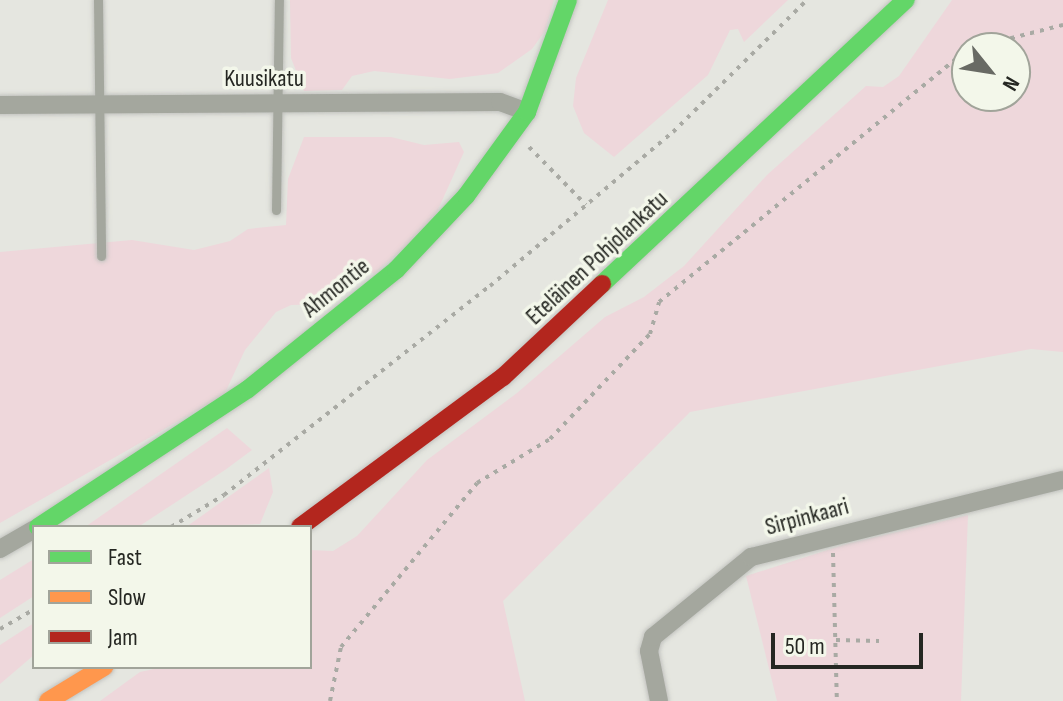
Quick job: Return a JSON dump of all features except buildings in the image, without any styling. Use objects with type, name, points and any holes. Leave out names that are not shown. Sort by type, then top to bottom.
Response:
[{"type":"main road","name":"Ahmontie","points":[[41,525],[248,389],[396,270],[466,196],[527,112],[547,67],[568,0]]},
{"type":"main road","name":"Eteläinen Pohjolankatu","points":[[303,525],[503,377],[906,0]]},
{"type":"main road","points":[[48,701],[101,669]]},
{"type":"main road","points":[[64,701],[107,669]]},
{"type":"street","name":"Kuusikatu","points":[[0,105],[500,102],[527,112]]},
{"type":"street","name":"Sirpinkaari","points":[[659,701],[649,651],[653,637],[670,620],[751,557],[830,535],[1063,480]]},
{"type":"street","name":"Ahmontie","points":[[0,549],[32,530]]},
{"type":"lane","points":[[98,0],[101,256]]},
{"type":"lane","points":[[276,210],[279,0]]},
{"type":"path","points":[[174,525],[224,495],[586,205],[673,132],[807,0]]},
{"type":"path","points":[[1031,33],[1063,25]]},
{"type":"path","points":[[330,701],[341,647],[477,483],[550,439],[650,334],[659,302],[951,64]]},
{"type":"path","points":[[512,134],[586,205]]},
{"type":"path","points":[[830,535],[837,701]]},
{"type":"path","points":[[0,629],[32,610]]},
{"type":"path","points":[[836,640],[879,641]]},
{"type":"shaded area","points":[[290,0],[554,0],[545,31],[532,49],[498,73],[450,79],[374,71],[352,76],[342,90],[304,91],[291,58]]},
{"type":"shaded area","points":[[608,0],[788,0],[744,42],[738,29],[730,30],[708,75],[614,157],[584,133],[573,106],[576,78]]},
{"type":"shaded area","points":[[952,0],[1063,0],[1063,352],[1031,349],[690,412],[503,601],[525,701],[100,701],[140,672],[154,669],[312,669],[312,550],[333,551],[357,536],[427,460],[517,393],[605,317],[644,297],[684,266],[767,175],[866,86],[883,87],[899,76]]},
{"type":"shaded area","points":[[304,137],[391,137],[424,145],[459,142],[464,152],[436,214],[405,247],[374,274],[359,263],[326,304],[291,305],[276,312],[245,350],[224,395],[0,523],[0,252],[132,240],[194,250],[230,241],[248,229],[286,225],[288,179]]},
{"type":"shaded area","points":[[227,428],[252,450],[141,525],[88,525]]},
{"type":"shaded area","points":[[269,468],[273,492],[260,524],[189,525]]},
{"type":"shaded area","points":[[968,515],[961,701],[777,701],[746,576],[846,544]]},
{"type":"shaded area","points":[[32,560],[32,597],[0,618],[0,580]]},
{"type":"shaded area","points":[[32,624],[32,657],[0,684],[0,645]]},
{"type":"traffic: fast","points":[[41,525],[248,389],[396,270],[466,196],[527,112],[568,0]]},
{"type":"traffic: fast","points":[[602,284],[906,0]]},
{"type":"traffic: slow","points":[[48,701],[101,669]]},
{"type":"traffic: jam","points":[[303,525],[503,377],[602,284]]}]
